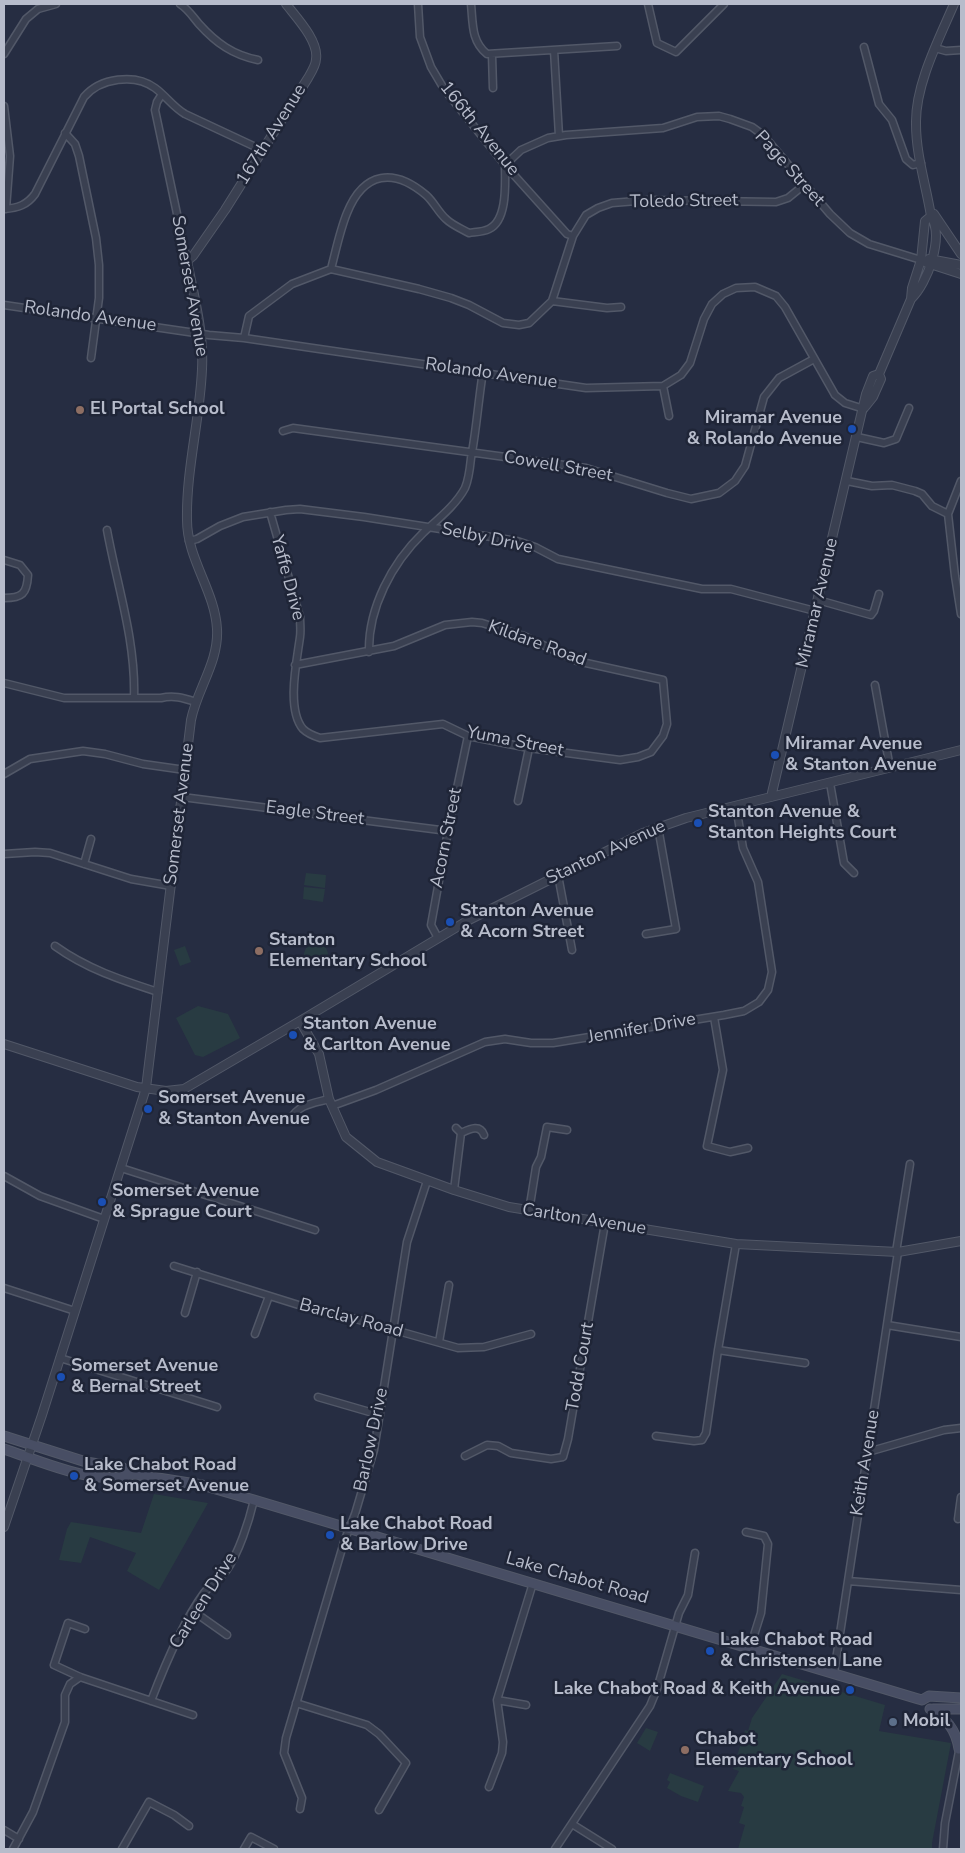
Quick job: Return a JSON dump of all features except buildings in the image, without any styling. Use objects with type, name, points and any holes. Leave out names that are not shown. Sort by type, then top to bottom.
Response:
[{"type":"main road","name":"Lake Chabot Road","points":[[4,1436],[86,1462],[123,1468],[133,1474],[202,1485],[922,1700],[929,1696],[961,1698]]},
{"type":"main road","name":"Lake Chabot Road","points":[[4,1449],[67,1470],[100,1477],[122,1478],[133,1474]]},
{"type":"main road","points":[[922,1700],[926,1707],[949,1723],[960,1744]]},
{"type":"main road","points":[[930,1709],[961,1709]]},
{"type":"street","points":[[4,54],[26,19],[38,9],[56,4]]},
{"type":"street","points":[[180,4],[221,46],[243,57],[258,60]]},
{"type":"street","name":"167th Avenue","points":[[187,261],[193,256],[225,210],[308,78],[316,60],[315,48],[307,32],[286,4]]},
{"type":"street","name":"166th Avenue","points":[[418,4],[420,36],[431,67],[444,89],[505,165],[567,234],[573,236]]},
{"type":"street","points":[[471,4],[475,40],[480,49],[487,54],[617,46]]},
{"type":"street","points":[[648,4],[657,43],[676,52],[724,4]]},
{"type":"street","name":"Miramar Avenue","points":[[911,299],[920,291],[932,262],[935,229],[917,142],[916,113],[925,78],[954,4]]},
{"type":"street","points":[[864,47],[879,104],[892,120],[906,159],[913,165],[921,162]]},
{"type":"street","points":[[936,48],[946,52],[961,50]]},
{"type":"street","points":[[554,50],[559,136]]},
{"type":"street","points":[[492,55],[493,88]]},
{"type":"street","points":[[4,106],[10,156],[5,209],[23,206],[35,194],[84,98],[94,87],[118,80],[136,80],[150,85],[162,94],[176,109],[262,150]]},
{"type":"street","name":"Somerset Avenue","points":[[4,1527],[146,1088],[191,720],[215,653],[217,630],[210,598],[188,541],[187,507],[202,385],[203,353],[201,333],[156,110],[157,102],[162,94]]},
{"type":"street","name":"Page Street","points":[[505,165],[521,150],[548,138],[663,128],[697,117],[719,116],[747,125],[762,135],[838,222],[856,237],[881,248],[921,260]]},
{"type":"street","points":[[65,134],[76,144],[96,238],[99,283],[91,358]]},
{"type":"street","points":[[331,268],[347,212],[360,190],[378,178],[394,177],[414,187],[428,197],[446,220],[469,233],[490,229],[501,215],[505,192],[505,165]]},
{"type":"street","name":"Toledo Street","points":[[552,301],[573,236],[586,215],[598,208],[612,203],[649,200],[776,202],[788,198],[804,185]]},
{"type":"street","points":[[931,212],[961,254]]},
{"type":"street","name":"Miramar Avenue","points":[[772,797],[866,394],[873,376],[879,374],[911,299],[912,288],[921,260],[925,221],[931,212]]},
{"type":"street","points":[[921,260],[961,265]]},
{"type":"street","points":[[932,262],[961,274]]},
{"type":"street","points":[[244,338],[249,316],[292,284],[331,268],[419,288],[451,298],[511,325],[529,323],[552,301],[607,308],[621,306]]},
{"type":"street","points":[[669,416],[663,386],[681,375],[690,363],[704,319],[712,304],[723,294],[736,288],[755,286],[776,296],[785,307],[835,395],[845,403],[864,409]]},
{"type":"street","name":"Rolando Avenue","points":[[4,305],[586,388],[663,386]]},
{"type":"street","name":"Cowell Street","points":[[283,431],[294,428],[586,468],[691,499],[718,493],[735,481],[745,466],[764,397],[779,378],[814,359]]},
{"type":"street","points":[[369,652],[374,613],[388,579],[412,544],[464,490],[468,478],[482,378],[486,374]]},
{"type":"street","points":[[857,437],[884,443],[896,439],[909,408]]},
{"type":"street","points":[[847,481],[872,486],[892,485],[915,491],[922,494],[932,506],[948,514]]},
{"type":"street","points":[[961,482],[948,514],[958,576],[961,614]]},
{"type":"street","name":"Selby Drive","points":[[188,541],[197,539],[231,521],[270,512],[300,509],[517,541],[535,546],[558,559],[702,589],[731,589],[815,611]]},
{"type":"street","name":"Yaffe Drive","points":[[270,512],[300,617],[301,635],[295,666],[295,703]]},
{"type":"street","points":[[107,530],[130,641],[134,670],[134,698]]},
{"type":"street","points":[[4,560],[20,565],[28,575],[28,586],[22,595],[14,598],[4,598]]},
{"type":"street","points":[[818,600],[871,615],[879,594]]},
{"type":"street","name":"Kildare Road","points":[[295,666],[394,646],[445,625],[477,623],[524,636],[577,661],[663,680]]},
{"type":"street","name":"Yuma Street","points":[[295,703],[303,729],[311,735],[320,738],[442,724],[468,736],[529,748],[620,760],[638,757],[651,752],[663,736],[667,724],[663,680]]},
{"type":"street","points":[[4,683],[64,698],[174,696],[196,702]]},
{"type":"street","points":[[875,685],[890,768]]},
{"type":"street","name":"Acorn Street","points":[[438,938],[431,925],[468,736]]},
{"type":"street","points":[[518,801],[529,748]]},
{"type":"street","name":"Stanton Avenue","points":[[4,1044],[66,1065],[146,1088],[174,1091],[184,1088],[467,921],[643,832],[736,806],[961,750]]},
{"type":"street","points":[[4,774],[30,759],[83,751],[105,754],[143,764],[185,770]]},
{"type":"street","points":[[830,783],[844,863],[854,873]]},
{"type":"street","name":"Eagle Street","points":[[182,797],[448,831]]},
{"type":"street","name":"Jennifer Drive","points":[[291,1119],[297,1110],[302,1107],[330,1103],[376,1090],[485,1042],[505,1039],[552,1044],[714,1017],[744,1011],[754,1006],[765,995],[772,979],[772,965],[758,882],[743,848],[736,806]]},
{"type":"street","points":[[646,934],[676,929],[658,827]]},
{"type":"street","points":[[84,864],[92,839]]},
{"type":"street","points":[[4,854],[43,852],[131,879],[171,886]]},
{"type":"street","points":[[558,875],[572,950]]},
{"type":"street","points":[[55,946],[94,970],[158,992]]},
{"type":"street","points":[[714,1017],[722,1070],[707,1146],[730,1152],[748,1148]]},
{"type":"street","name":"Carlton Avenue","points":[[300,1021],[319,1054],[330,1103],[346,1137],[378,1162],[427,1181],[509,1207],[736,1244],[897,1252],[961,1242]]},
{"type":"street","points":[[529,1211],[536,1167],[541,1158],[547,1127],[566,1130]]},
{"type":"street","points":[[454,1190],[458,1130],[478,1128],[482,1130],[484,1135]]},
{"type":"street","name":"Keith Avenue","points":[[834,1673],[910,1164]]},
{"type":"street","points":[[121,1168],[316,1230]]},
{"type":"street","points":[[4,1176],[48,1200],[104,1219]]},
{"type":"street","name":"Barlow Drive","points":[[300,1809],[301,1792],[284,1753],[286,1738],[374,1450],[407,1242],[427,1181]]},
{"type":"street","name":"Todd Court","points":[[465,1456],[487,1445],[498,1446],[511,1453],[551,1459],[563,1457],[568,1439],[605,1224]]},
{"type":"street","points":[[656,1436],[694,1442],[702,1440],[706,1433],[736,1244]]},
{"type":"street","name":"Barclay Road","points":[[174,1266],[306,1308],[332,1312],[458,1348],[484,1347],[531,1334]]},
{"type":"street","points":[[186,1313],[197,1272]]},
{"type":"street","points":[[439,1342],[449,1285]]},
{"type":"street","points":[[4,1288],[75,1311]]},
{"type":"street","points":[[255,1334],[269,1296]]},
{"type":"street","points":[[887,1325],[961,1337]]},
{"type":"street","points":[[718,1350],[805,1363]]},
{"type":"street","points":[[60,1358],[217,1407]]},
{"type":"street","points":[[318,1397],[380,1415]]},
{"type":"street","points":[[868,1452],[944,1430],[961,1428]]},
{"type":"street","points":[[958,1519],[961,1497]]},
{"type":"street","name":"Carleen Drive","points":[[151,1701],[170,1654],[193,1611],[204,1592],[225,1573],[229,1566],[244,1532],[254,1500]]},
{"type":"street","points":[[746,1532],[761,1534],[766,1538],[768,1544],[761,1613],[750,1648]]},
{"type":"street","points":[[555,1849],[650,1706],[658,1689],[679,1613],[688,1594],[695,1553]]},
{"type":"street","points":[[848,1581],[961,1590]]},
{"type":"street","points":[[489,1787],[502,1753],[503,1742],[498,1700],[533,1583]]},
{"type":"street","points":[[193,1611],[227,1635]]},
{"type":"street","points":[[85,1629],[68,1623],[54,1666],[80,1677],[193,1715]]},
{"type":"street","points":[[13,1849],[33,1812],[65,1722],[65,1695],[70,1684],[80,1677]]},
{"type":"street","points":[[498,1700],[526,1704]]},
{"type":"street","points":[[296,1703],[367,1725],[379,1734],[406,1763],[379,1810]]},
{"type":"street","points":[[943,1849],[945,1823],[960,1744]]},
{"type":"street","points":[[122,1849],[149,1802],[174,1815],[189,1826]]},
{"type":"street","points":[[572,1824],[612,1849]]},
{"type":"street","points":[[4,1830],[19,1839]]},
{"type":"street","points":[[244,1849],[252,1837],[274,1849]]},
{"type":"shaded area","points":[[306,873],[326,875],[325,888],[304,885]]},
{"type":"shaded area","points":[[304,887],[325,889],[323,902],[303,899]]},
{"type":"shaded area","points":[[316,943],[325,946],[328,955],[325,964],[316,967],[307,964],[304,955],[307,946]]},
{"type":"shaded area","points":[[185,946],[191,962],[180,966],[174,950]]},
{"type":"shaded area","points":[[198,1006],[228,1014],[240,1038],[203,1057],[195,1055],[176,1018]]},
{"type":"shaded area","points":[[154,1494],[208,1503],[159,1590],[127,1571],[136,1553],[90,1537],[81,1563],[59,1560],[67,1529],[71,1522],[141,1533]]},
{"type":"shaded area","points":[[782,1674],[885,1705],[879,1731],[951,1743],[932,1849],[738,1849],[745,1825],[739,1823],[744,1807],[741,1806],[744,1797],[741,1793],[728,1791],[739,1771],[733,1769],[745,1730],[748,1731],[752,1718]]},
{"type":"shaded area","points":[[646,1728],[658,1732],[650,1751],[637,1743]]},
{"type":"shaded area","points":[[670,1773],[704,1786],[698,1802],[681,1796],[667,1788],[670,1782],[667,1780]]},
{"type":"place","name":"El Portal School","points":[[80,410]]},
{"type":"place","name":"Miramar Avenue & Rolando Avenue","points":[[852,429]]},
{"type":"place","name":"Miramar Avenue & Stanton Avenue","points":[[775,755]]},
{"type":"place","name":"Stanton Avenue & Stanton Heights Court","points":[[698,823]]},
{"type":"place","name":"Stanton Avenue & Acorn Street","points":[[450,922]]},
{"type":"place","name":"Stanton Elementary School","points":[[259,951]]},
{"type":"place","name":"Stanton Avenue & Carlton Avenue","points":[[293,1035]]},
{"type":"place","name":"Somerset Avenue & Stanton Avenue","points":[[148,1109]]},
{"type":"place","name":"Somerset Avenue & Sprague Court","points":[[102,1202]]},
{"type":"place","name":"Somerset Avenue & Bernal Street","points":[[61,1377]]},
{"type":"place","name":"Lake Chabot Road & Somerset Avenue","points":[[74,1476]]},
{"type":"place","name":"Lake Chabot Road & Barlow Drive","points":[[330,1535]]},
{"type":"place","name":"Lake Chabot Road & Christensen Lane","points":[[710,1651]]},
{"type":"place","name":"Lake Chabot Road & Keith Avenue","points":[[850,1690]]},
{"type":"place","name":"Mobil","points":[[893,1722]]},
{"type":"place","name":"Chabot Elementary School","points":[[685,1750]]}]
